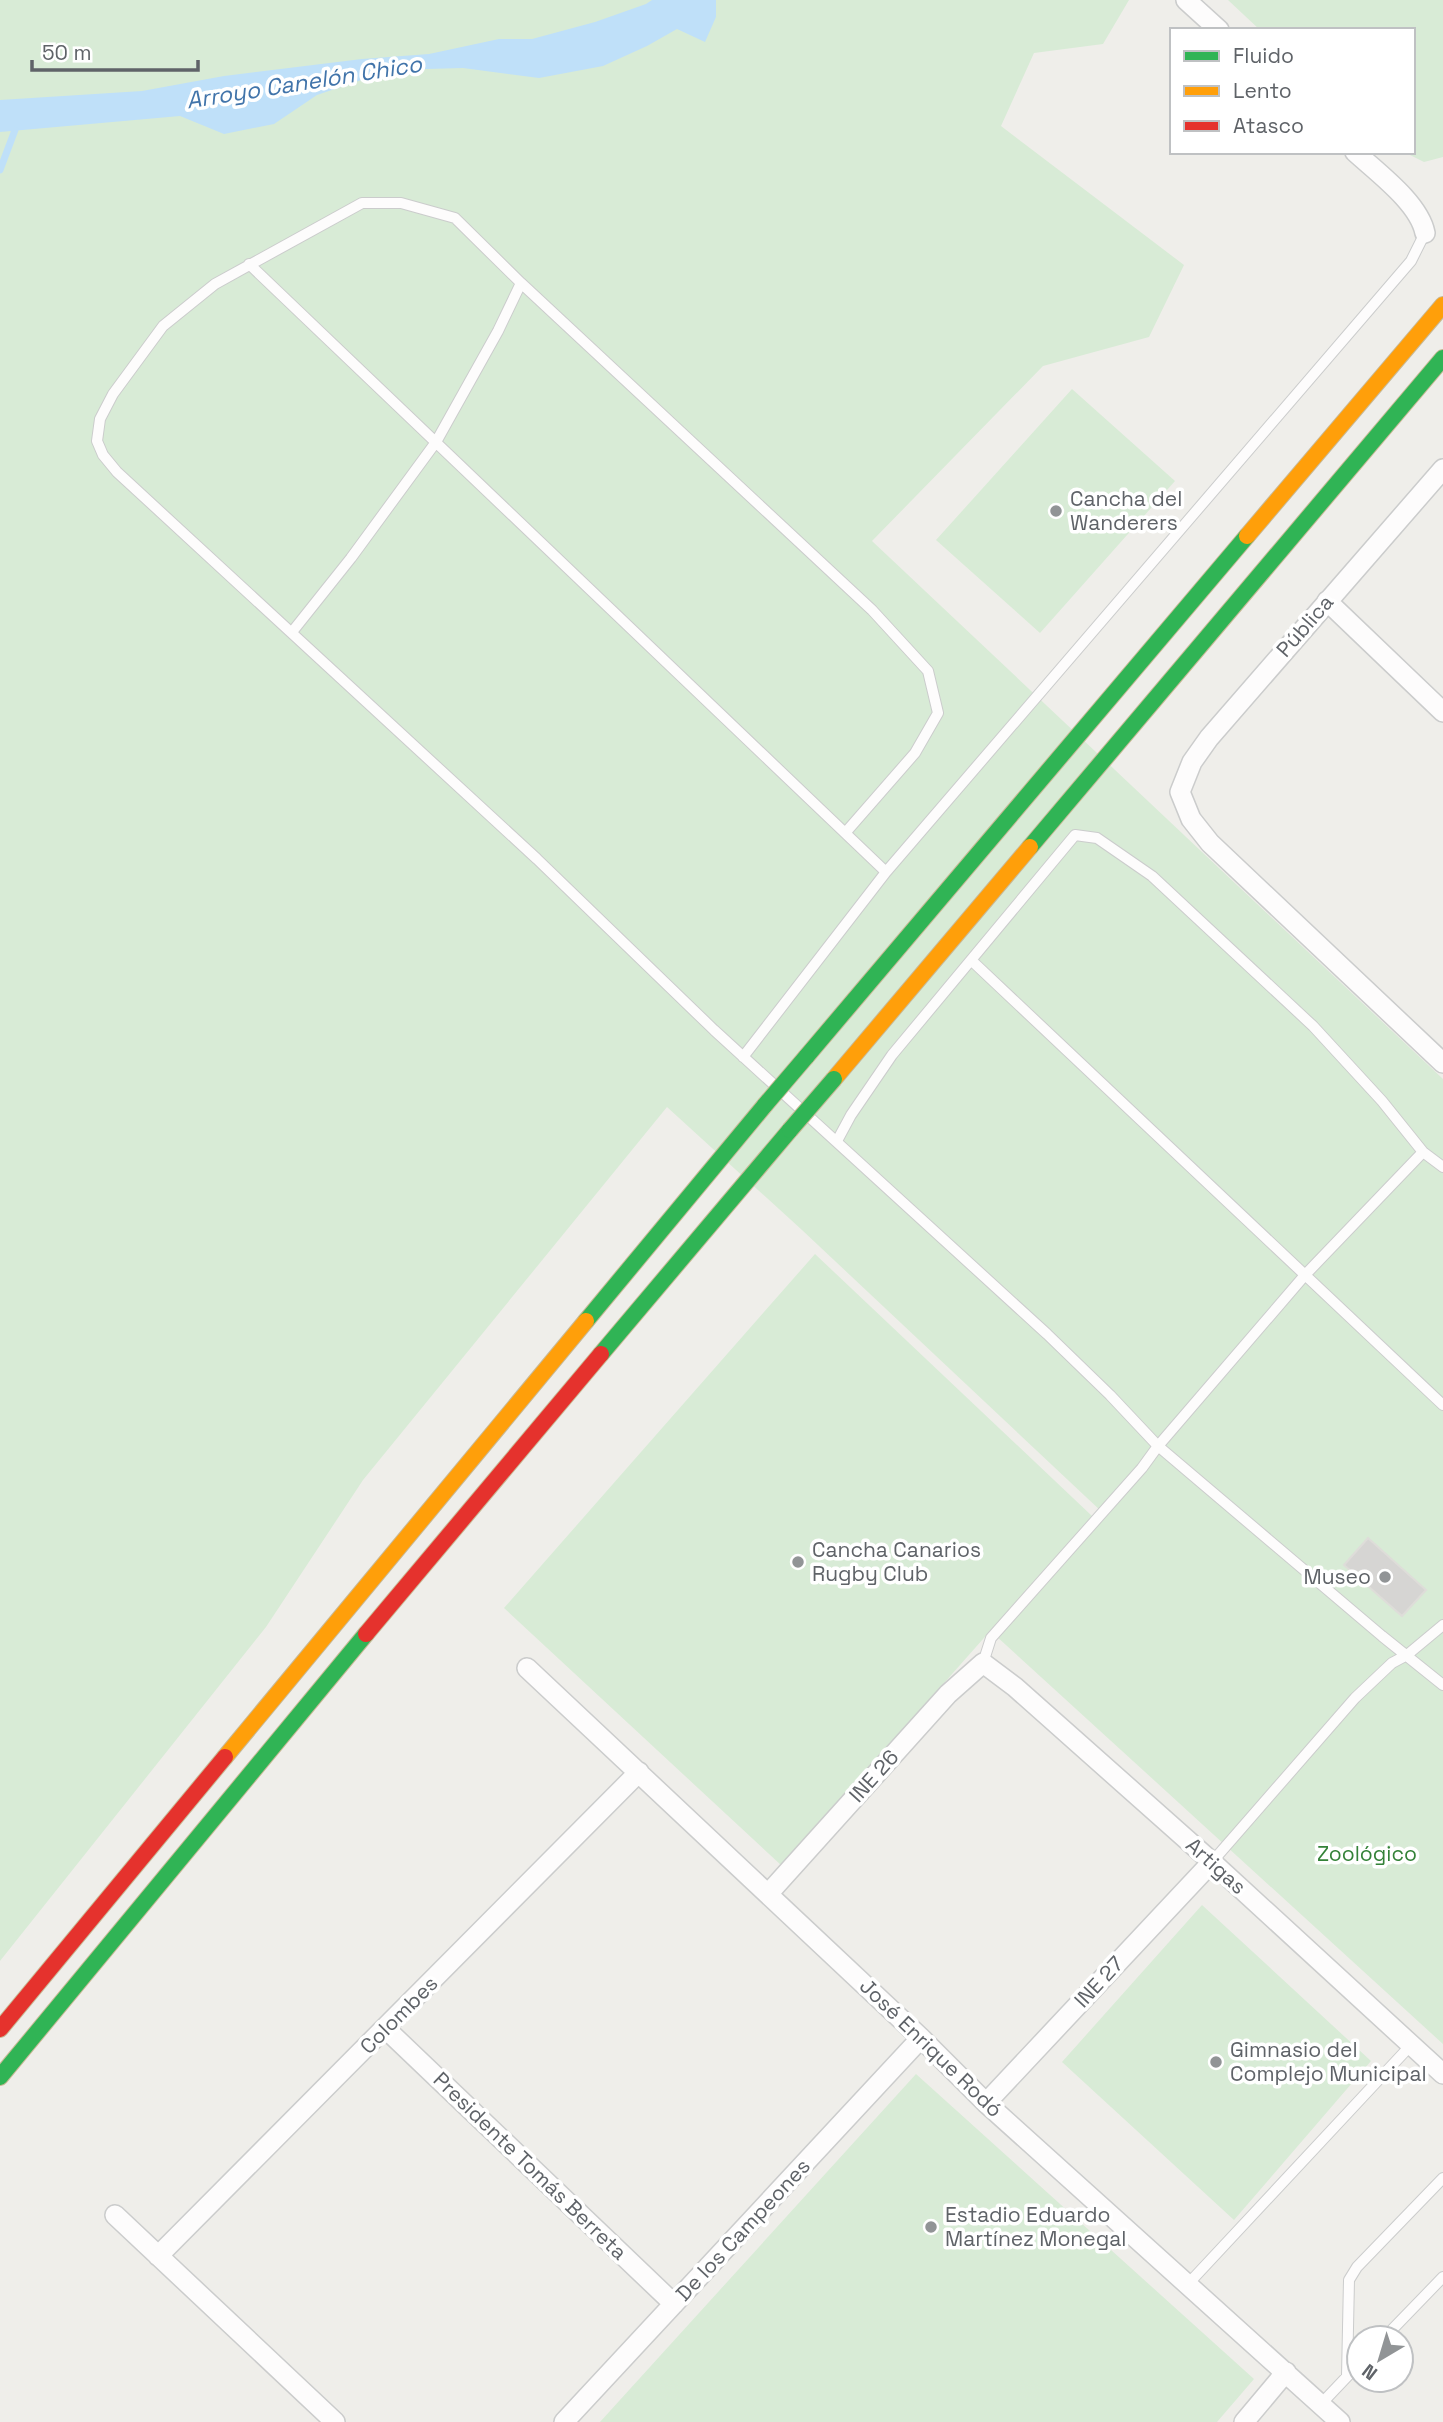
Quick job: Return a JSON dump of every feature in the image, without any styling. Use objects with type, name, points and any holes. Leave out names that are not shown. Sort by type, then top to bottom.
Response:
[{"type":"highway","points":[[0,2029],[765,1105],[1443,305]]},
{"type":"highway","points":[[0,2077],[291,1723],[1443,358]]},
{"type":"street","points":[[1186,0],[1217,28]]},
{"type":"street","points":[[1357,154],[1397,190],[1423,223],[1425,233]]},
{"type":"street","name":"Pública","points":[[1443,469],[1209,738],[1192,762],[1180,792],[1191,820],[1210,843],[1443,1063]]},
{"type":"street","points":[[1326,601],[1443,712]]},
{"type":"street","name":"Artigas","points":[[983,1663],[1015,1686],[1212,1862],[1443,2074]]},
{"type":"street","name":"INE 26","points":[[769,1894],[948,1694],[983,1663]]},
{"type":"street","name":"José Enrique Rodó","points":[[527,1668],[921,2038],[986,2103],[1340,2422]]},
{"type":"street","name":"Colombes","points":[[158,2256],[639,1772]]},
{"type":"street","name":"INE 27","points":[[986,2103],[1212,1862]]},
{"type":"street","name":"Presidente Tomás Berreta","points":[[386,2029],[674,2304]]},
{"type":"street","name":"De los Campeones","points":[[564,2422],[921,2038]]},
{"type":"street","points":[[115,2215],[335,2422]]},
{"type":"street","points":[[1244,2422],[1286,2372]]},
{"type":"lane","points":[[846,832],[915,753],[938,713],[928,671],[872,610],[521,283],[455,218],[401,203],[362,202],[215,284],[163,326],[113,394],[100,419],[97,441],[103,456],[117,472],[537,859],[743,1057],[1047,1334],[1158,1446],[1443,1685]]},
{"type":"lane","points":[[743,1057],[886,872],[1411,261],[1425,233]]},
{"type":"lane","points":[[249,264],[886,872]]},
{"type":"lane","points":[[292,632],[351,558],[436,442],[498,331],[521,283]]},
{"type":"lane","points":[[836,1141],[892,1055],[1075,835],[1097,838],[1152,876],[1312,1026],[1382,1101],[1423,1152],[1443,1167]]},
{"type":"lane","points":[[971,960],[1443,1405]]},
{"type":"lane","points":[[983,1663],[991,1638],[1142,1468],[1305,1275],[1423,1152]]},
{"type":"lane","points":[[1212,1862],[1354,1698],[1392,1663],[1407,1655],[1442,1627]]},
{"type":"lane","points":[[1188,2284],[1411,2045]]},
{"type":"lane","points":[[1348,2324],[1349,2280],[1357,2267],[1443,2178]]},
{"type":"lane","points":[[1398,2324],[1443,2277]]},
{"type":"lane","points":[[1321,2404],[1345,2378]]},
{"type":"green space","name":"Zoológico","points":[[0,0],[1129,0],[1103,44],[1034,53],[1001,126],[1184,265],[1149,337],[1043,366],[872,541],[1443,1079],[1443,2044],[995,1635],[1102,1512],[667,1107],[363,1480],[266,1627],[0,1961]]},
{"type":"green space","points":[[1228,0],[1443,0],[1443,157],[1424,162],[1408,154],[1415,154],[1415,28],[1258,28]]},
{"type":"green space","name":"Cancha del Wanderers","points":[[1072,389],[1175,481],[1040,633],[936,540]]},
{"type":"green space","name":"Cancha Canarios Rugby Club","points":[[815,1254],[1092,1516],[782,1866],[504,1608]]},
{"type":"green space","name":"Gimnasio del Complejo Municipal","points":[[1202,1905],[1371,2061],[1234,2220],[1062,2062]]},
{"type":"green space","name":"Estadio Eduardo Martínez Monegal","points":[[916,2074],[1254,2379],[1217,2422],[600,2422]]},
{"type":"water","name":"Arroyo Canelón Chico","points":[[652,0],[716,0],[716,17],[705,42],[677,29],[603,66],[539,78],[463,68],[391,70],[317,95],[274,124],[224,134],[180,116],[0,132],[0,100],[142,91],[224,76],[362,59],[429,54],[499,39],[532,39],[595,22]]},
{"type":"building","name":"Museo","points":[[1368,1538],[1426,1590],[1402,1616],[1344,1565]]},
{"type":"waterway","points":[[0,170],[15,130]]},
{"type":"traffic: fast","points":[[1030,847],[1443,358]]},
{"type":"traffic: fast","points":[[806,1057],[1247,536]]},
{"type":"traffic: fast","points":[[765,1105],[806,1057]]},
{"type":"traffic: fast","points":[[790,1130],[834,1079]]},
{"type":"traffic: fast","points":[[586,1321],[765,1105]]},
{"type":"traffic: fast","points":[[601,1354],[790,1130]]},
{"type":"traffic: fast","points":[[0,2077],[366,1634]]},
{"type":"traffic: slow","points":[[1247,536],[1443,305]]},
{"type":"traffic: slow","points":[[834,1079],[1030,847]]},
{"type":"traffic: slow","points":[[225,1757],[586,1321]]},
{"type":"traffic: jam","points":[[366,1634],[601,1354]]},
{"type":"traffic: jam","points":[[0,2029],[225,1757]]},
{"type":"place","name":"Cancha del Wanderers","points":[[1056,511]]},
{"type":"place","name":"Cancha Canarios Rugby Club","points":[[798,1562]]},
{"type":"place","name":"Museo","points":[[1385,1577]]},
{"type":"place","name":"Gimnasio del Complejo Municipal","points":[[1216,2062]]},
{"type":"place","name":"Estadio Eduardo Martínez Monegal","points":[[931,2227]]}]
